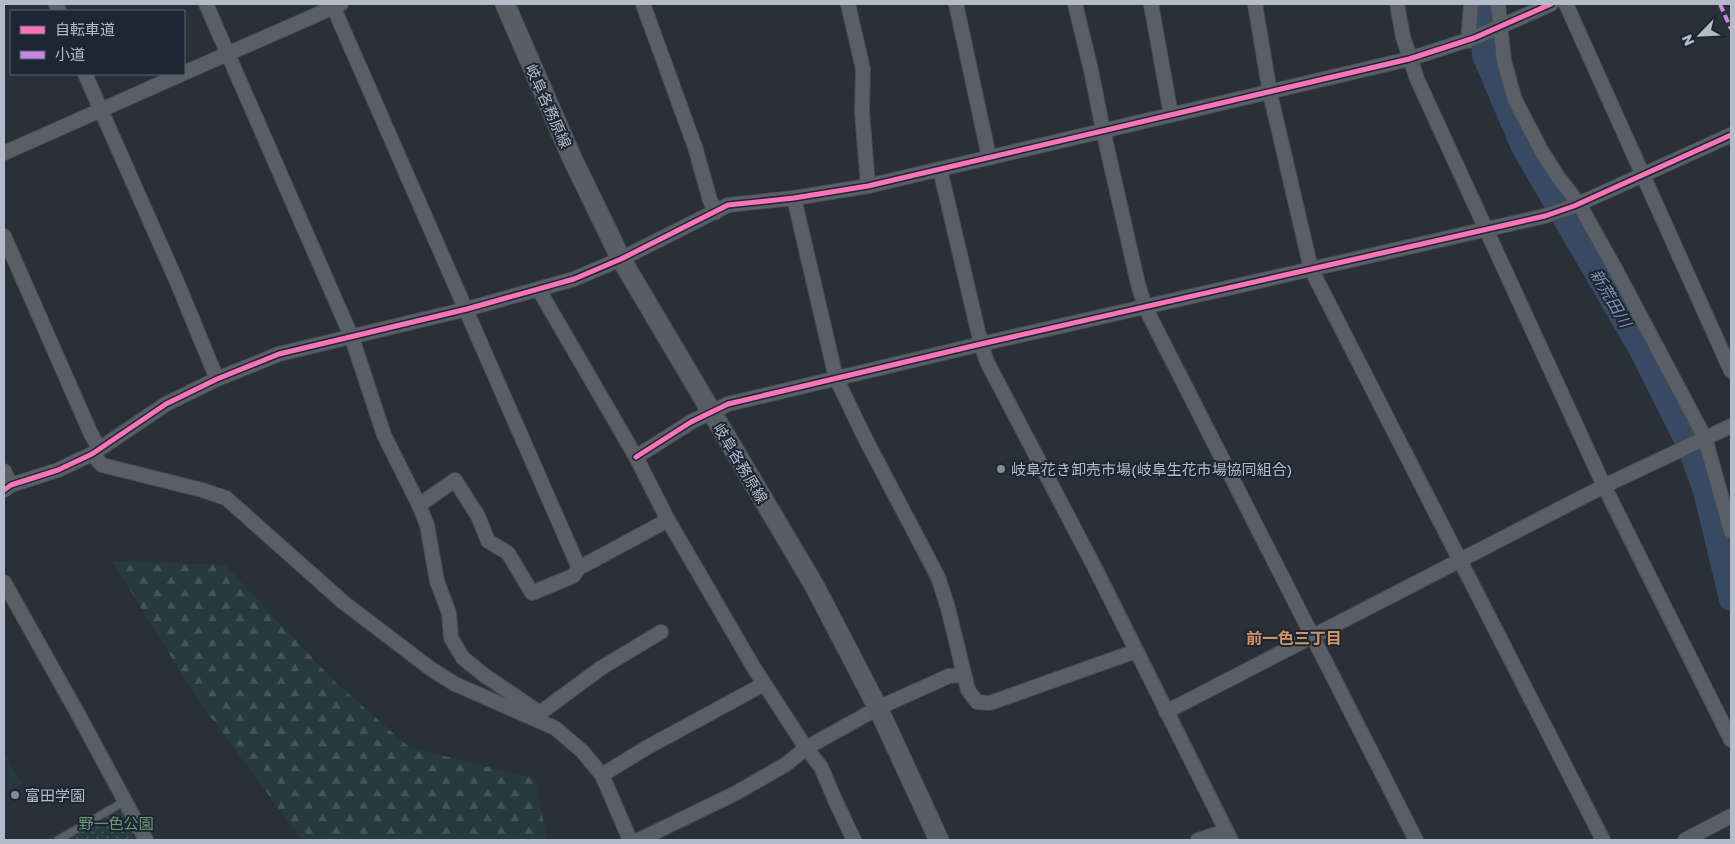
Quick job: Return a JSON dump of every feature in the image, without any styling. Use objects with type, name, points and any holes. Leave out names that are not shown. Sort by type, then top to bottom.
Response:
[{"type":"main road","name":"岐阜各務原線","points":[[505,4],[572,158],[622,259],[814,585],[878,708],[939,840]]},
{"type":"street","points":[[206,4],[352,338],[384,434],[427,525],[437,580],[449,613],[451,638],[463,658],[582,751],[602,775],[630,840]]},
{"type":"street","points":[[643,4],[695,147],[710,200],[716,212]]},
{"type":"street","points":[[848,4],[864,69],[862,112],[868,186]]},
{"type":"street","points":[[956,4],[989,157]]},
{"type":"street","points":[[1075,4],[1145,308],[1416,840]]},
{"type":"street","points":[[1151,4],[1171,115]]},
{"type":"street","points":[[1255,4],[1270,93],[1311,268],[1602,840]]},
{"type":"street","points":[[1397,4],[1403,37],[1417,79],[1604,486],[1731,740]]},
{"type":"street","points":[[1471,4],[1471,40]]},
{"type":"street","points":[[1498,4],[1504,62],[1515,100],[1550,163],[1622,280],[1703,438],[1731,531]]},
{"type":"street","points":[[4,471],[7,488],[58,470],[96,451],[166,404],[217,379],[279,354],[467,309],[574,279],[622,259],[728,205],[794,198],[868,186],[1103,130],[1270,93],[1409,59],[1471,40],[1551,4]]},
{"type":"street","points":[[1566,4],[1731,371]]},
{"type":"street","points":[[185,72],[336,5],[579,568]]},
{"type":"street","points":[[85,75],[177,282],[217,379]]},
{"type":"street","points":[[4,153],[179,75]]},
{"type":"street","points":[[636,457],[691,422],[728,404],[1311,268],[1545,216],[1576,205],[1731,135]]},
{"type":"street","points":[[940,169],[986,362],[1095,568],[1228,835],[1198,840]]},
{"type":"street","points":[[794,198],[836,378],[866,440],[938,577],[948,608],[968,690],[978,702],[990,703],[1136,651]]},
{"type":"street","points":[[4,236],[91,434],[102,465],[202,490],[226,498],[343,602],[431,669],[455,684],[538,716]]},
{"type":"street","points":[[539,290],[636,457],[668,520],[764,684],[806,748],[821,767],[854,840]]},
{"type":"street","points":[[1166,712],[1604,486],[1731,426]]},
{"type":"street","points":[[419,505],[455,480],[478,516],[488,541],[508,553],[532,593],[573,576],[579,568],[668,520]]},
{"type":"street","points":[[4,582],[146,840]]},
{"type":"street","points":[[538,716],[601,668],[661,632]]},
{"type":"street","points":[[639,840],[734,794],[785,765],[806,748],[878,708],[949,676],[963,675]]},
{"type":"street","points":[[602,775],[646,748],[764,684]]},
{"type":"street","points":[[1685,840],[1731,816]]},
{"type":"lane","points":[[58,840],[125,801]]},
{"type":"green space","points":[[112,561],[225,565],[334,681],[409,747],[535,779],[547,840],[302,840],[198,700]]},
{"type":"green space","points":[[4,751],[22,784],[4,794]]},
{"type":"green space","name":"野一色公園","points":[[122,801],[143,840],[46,840]]},
{"type":"waterway","name":"新荒田川","points":[[1480,4],[1484,55],[1523,147],[1640,348],[1689,446],[1705,491],[1731,599]]},
{"type":"marked path","points":[[1720,4],[1731,29]]},
{"type":"cycle path","points":[[4,490],[11,485],[58,470],[92,454],[166,404],[217,379],[279,354],[467,309],[574,279],[621,259],[728,205],[794,198],[868,186],[1409,59],[1474,38],[1551,4]]},
{"type":"cycle path","points":[[636,457],[691,422],[728,404],[981,344],[1545,216],[1574,206],[1731,135]]},
{"type":"place","name":"岐阜花き卸売市場(岐阜生花市場協同組合)","points":[[1001,469]]},
{"type":"place","name":"富田学園","points":[[15,795]]},
{"type":"district","name":"前一色三丁目","points":[[1294,638]]}]
